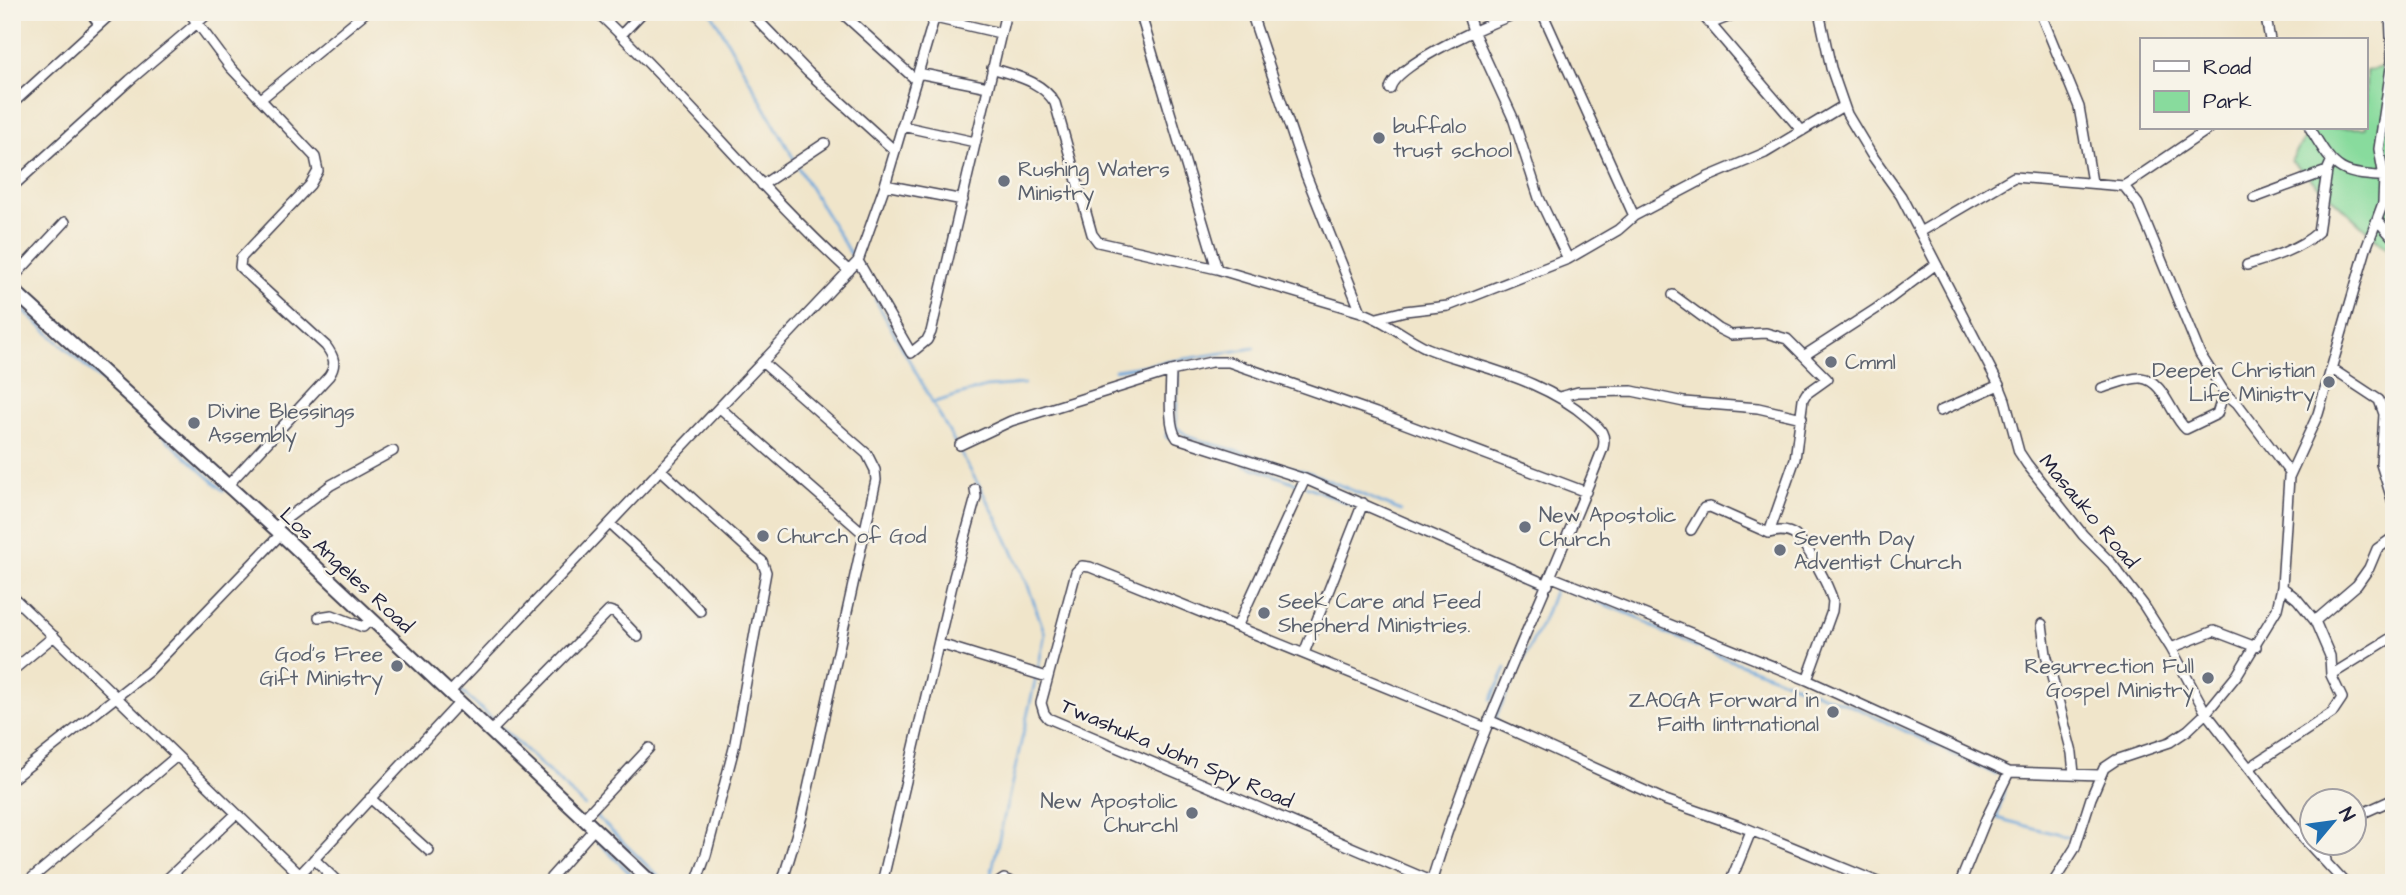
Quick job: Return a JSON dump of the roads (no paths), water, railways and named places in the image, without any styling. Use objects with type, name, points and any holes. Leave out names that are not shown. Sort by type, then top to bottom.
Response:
[{"type":"main road","name":"Los Angeles Road","points":[[12,289],[228,485],[652,883]]},
{"type":"street","points":[[90,12],[99,24]]},
{"type":"street","points":[[12,104],[113,12]]},
{"type":"street","points":[[188,12],[224,60],[309,148],[315,157],[318,171],[310,185],[241,258],[240,267],[326,346],[334,363],[329,376],[228,485]]},
{"type":"street","points":[[12,187],[210,12]]},
{"type":"street","points":[[261,99],[366,12]]},
{"type":"street","points":[[597,12],[799,225],[849,271]]},
{"type":"street","points":[[621,35],[643,12]]},
{"type":"street","points":[[750,12],[848,111],[895,151]]},
{"type":"street","points":[[841,12],[917,76],[988,87]]},
{"type":"street","points":[[858,261],[911,354],[927,340],[931,332],[1006,12]]},
{"type":"street","points":[[1140,12],[1217,269]]},
{"type":"street","points":[[1251,12],[1306,175],[1361,312]]},
{"type":"street","points":[[1467,12],[1513,118],[1539,198],[1568,260]]},
{"type":"street","points":[[1390,89],[1393,80],[1401,73],[1473,31],[1523,12]]},
{"type":"street","points":[[1542,12],[1634,216]]},
{"type":"street","points":[[1700,12],[1802,131]]},
{"type":"street","points":[[1710,24],[1741,12]]},
{"type":"street","name":"Masauko Road","points":[[1819,12],[1831,68],[1843,106],[1866,147],[1901,196],[1999,385],[2019,452],[2083,535],[2123,578],[2171,648],[2206,713],[2344,883]]},
{"type":"street","points":[[2040,12],[2079,107],[2092,182]]},
{"type":"street","points":[[2265,12],[2270,38]]},
{"type":"street","points":[[2053,883],[2075,848],[2100,775],[2116,760],[2170,742],[2206,713],[2237,675],[2277,609],[2282,587],[2283,541],[2290,473],[2312,428],[2332,369],[2389,177],[2379,149],[2392,85],[2390,12]]},
{"type":"street","points":[[450,692],[858,261],[885,185],[936,15],[1000,33]]},
{"type":"street","points":[[992,68],[1031,81],[1050,95],[1055,103],[1092,234],[1098,242],[1217,269],[1361,312],[1377,318],[1428,348],[1502,373],[1559,397],[1603,431],[1603,448],[1550,581],[1488,724],[1434,882]]},
{"type":"street","points":[[1377,318],[1405,311],[1448,306],[1568,260],[1618,230],[1634,216],[1708,177],[1765,153],[1843,106]]},
{"type":"street","points":[[902,127],[975,142]]},
{"type":"street","points":[[1920,232],[2014,177],[2124,186],[2207,130]]},
{"type":"street","points":[[2247,265],[2266,260],[2315,234],[2319,226],[2329,166],[2311,130]]},
{"type":"street","points":[[762,185],[825,143]]},
{"type":"street","points":[[2254,198],[2329,166],[2352,173],[2389,177]]},
{"type":"street","points":[[885,185],[963,200]]},
{"type":"street","points":[[2124,186],[2138,204],[2200,354],[2224,392],[2237,403],[2290,473]]},
{"type":"street","points":[[2378,221],[2394,239]]},
{"type":"street","points":[[12,279],[65,222]]},
{"type":"street","points":[[1805,355],[1876,309],[1935,265]]},
{"type":"street","points":[[1673,295],[1719,330],[1731,335],[1766,333],[1787,339],[1827,379],[1806,394],[1795,459],[1769,533]]},
{"type":"street","points":[[762,362],[867,453],[872,461],[876,480],[805,804],[782,883]]},
{"type":"street","points":[[960,445],[1011,421],[1171,371],[1211,362],[1229,362],[1413,426],[1586,492]]},
{"type":"street","points":[[2332,369],[2383,405],[2382,464],[2394,506]]},
{"type":"street","points":[[1171,371],[1172,425],[1177,438],[1305,479],[1550,581],[1807,681],[2009,772],[2100,775]]},
{"type":"street","points":[[2102,388],[2137,379],[2146,380],[2158,389],[2186,429],[2217,414],[2224,392]]},
{"type":"street","points":[[1940,411],[1999,385]]},
{"type":"street","points":[[1559,397],[1578,392],[1632,391],[1684,402],[1766,410],[1802,418]]},
{"type":"street","points":[[720,408],[863,533]]},
{"type":"street","points":[[12,779],[149,671],[277,531],[331,485],[393,451]]},
{"type":"street","points":[[661,471],[762,561],[766,572],[734,748],[696,883]]},
{"type":"street","points":[[1305,479],[1237,627],[1488,724],[1665,800],[1880,883]]},
{"type":"street","points":[[883,883],[954,577],[976,497],[975,489]]},
{"type":"street","points":[[1304,653],[1363,503]]},
{"type":"street","points":[[1692,530],[1707,506],[1769,533],[1783,531],[1797,537],[1833,601],[1832,611],[1807,681]]},
{"type":"street","points":[[610,524],[659,568],[700,611]]},
{"type":"street","points":[[2315,621],[2357,585],[2370,568],[2377,549],[2394,537]]},
{"type":"street","name":"Twashuka John Spy Road","points":[[1237,627],[1082,566],[1076,572],[1041,703],[1048,718],[1434,882]]},
{"type":"street","points":[[2249,768],[2336,709],[2342,698],[2331,675],[2330,656],[2315,621],[2297,599],[2282,587]]},
{"type":"street","points":[[12,596],[299,874]]},
{"type":"street","points":[[491,730],[609,611],[615,613],[638,637]]},
{"type":"street","points":[[319,617],[332,615],[363,627],[371,619]]},
{"type":"street","points":[[2042,624],[2046,654],[2072,753],[2074,774]]},
{"type":"street","points":[[2171,648],[2214,631],[2256,647]]},
{"type":"street","points":[[12,670],[54,636]]},
{"type":"street","points":[[2331,675],[2394,636]]},
{"type":"street","points":[[940,644],[1047,677]]},
{"type":"street","points":[[292,883],[460,702]]},
{"type":"street","points":[[584,818],[649,748]]},
{"type":"street","points":[[26,883],[177,756]]},
{"type":"street","points":[[1960,883],[2009,772]]},
{"type":"street","points":[[370,798],[429,850]]},
{"type":"street","points":[[2368,811],[2394,799]]},
{"type":"street","points":[[164,882],[236,814]]},
{"type":"street","points":[[545,883],[595,828]]},
{"type":"street","points":[[1730,883],[1751,831]]},
{"type":"street","points":[[2325,856],[2328,866]]},
{"type":"street","points":[[314,859],[339,883]]},
{"type":"street","points":[[998,883],[1004,879],[1014,883]]},
{"type":"waterway","points":[[711,12],[794,159]]},
{"type":"waterway","points":[[796,164],[854,260]]},
{"type":"waterway","points":[[875,299],[998,520],[1027,583],[1045,634],[1038,668]]},
{"type":"waterway","points":[[12,300],[224,491]]},
{"type":"waterway","points":[[1115,370],[1254,348]]},
{"type":"waterway","points":[[1178,372],[1176,427],[1189,437],[1311,473],[1401,511]]},
{"type":"waterway","points":[[932,403],[986,387],[1024,384]]},
{"type":"waterway","points":[[1168,423],[1166,437],[1174,439]]},
{"type":"waterway","points":[[1243,464],[1299,484]]},
{"type":"waterway","points":[[1306,486],[1355,506]]},
{"type":"waterway","points":[[1366,511],[1375,514]]},
{"type":"waterway","points":[[1469,555],[1540,593]]},
{"type":"waterway","points":[[1498,721],[1496,716],[1545,616],[1556,586],[1637,617],[1706,651],[1857,708],[1995,774]]},
{"type":"waterway","points":[[1491,700],[1506,668]]},
{"type":"waterway","points":[[989,883],[1036,677]]},
{"type":"waterway","points":[[460,690],[495,721]]},
{"type":"waterway","points":[[502,728],[585,806]]},
{"type":"waterway","points":[[494,743],[589,832]]},
{"type":"waterway","points":[[2004,790],[1997,818],[2067,837]]},
{"type":"waterway","points":[[592,812],[665,883]]},
{"type":"waterway","points":[[592,836],[640,883]]},
{"type":"waterway","points":[[1860,870],[1894,883]]},
{"type":"place","name":"buffalo trust school","points":[[1379,138]]},
{"type":"place","name":"Rushing Waters Ministry","points":[[1004,181]]},
{"type":"place","name":"Cmml","points":[[1831,362]]},
{"type":"place","name":"Deeper Christian Life Ministry","points":[[2329,382]]},
{"type":"place","name":"Divine Blessings Assembly","points":[[194,423]]},
{"type":"place","name":"New Apostolic Church","points":[[1525,527]]},
{"type":"place","name":"Church of God","points":[[763,536]]},
{"type":"place","name":"Seventh Day Adventist Church","points":[[1780,550]]},
{"type":"place","name":"Seek Care and Feed Shepherd Ministries.","points":[[1264,613]]},
{"type":"place","name":"God's Free Gift Ministry","points":[[397,666]]},
{"type":"place","name":"Resurrection Full Gospel Ministry","points":[[2208,678]]},
{"type":"place","name":"ZAOGA Forward in Faith Iintrnational","points":[[1833,712]]},
{"type":"place","name":"New Apostolic Churchl","points":[[1192,813]]}]
